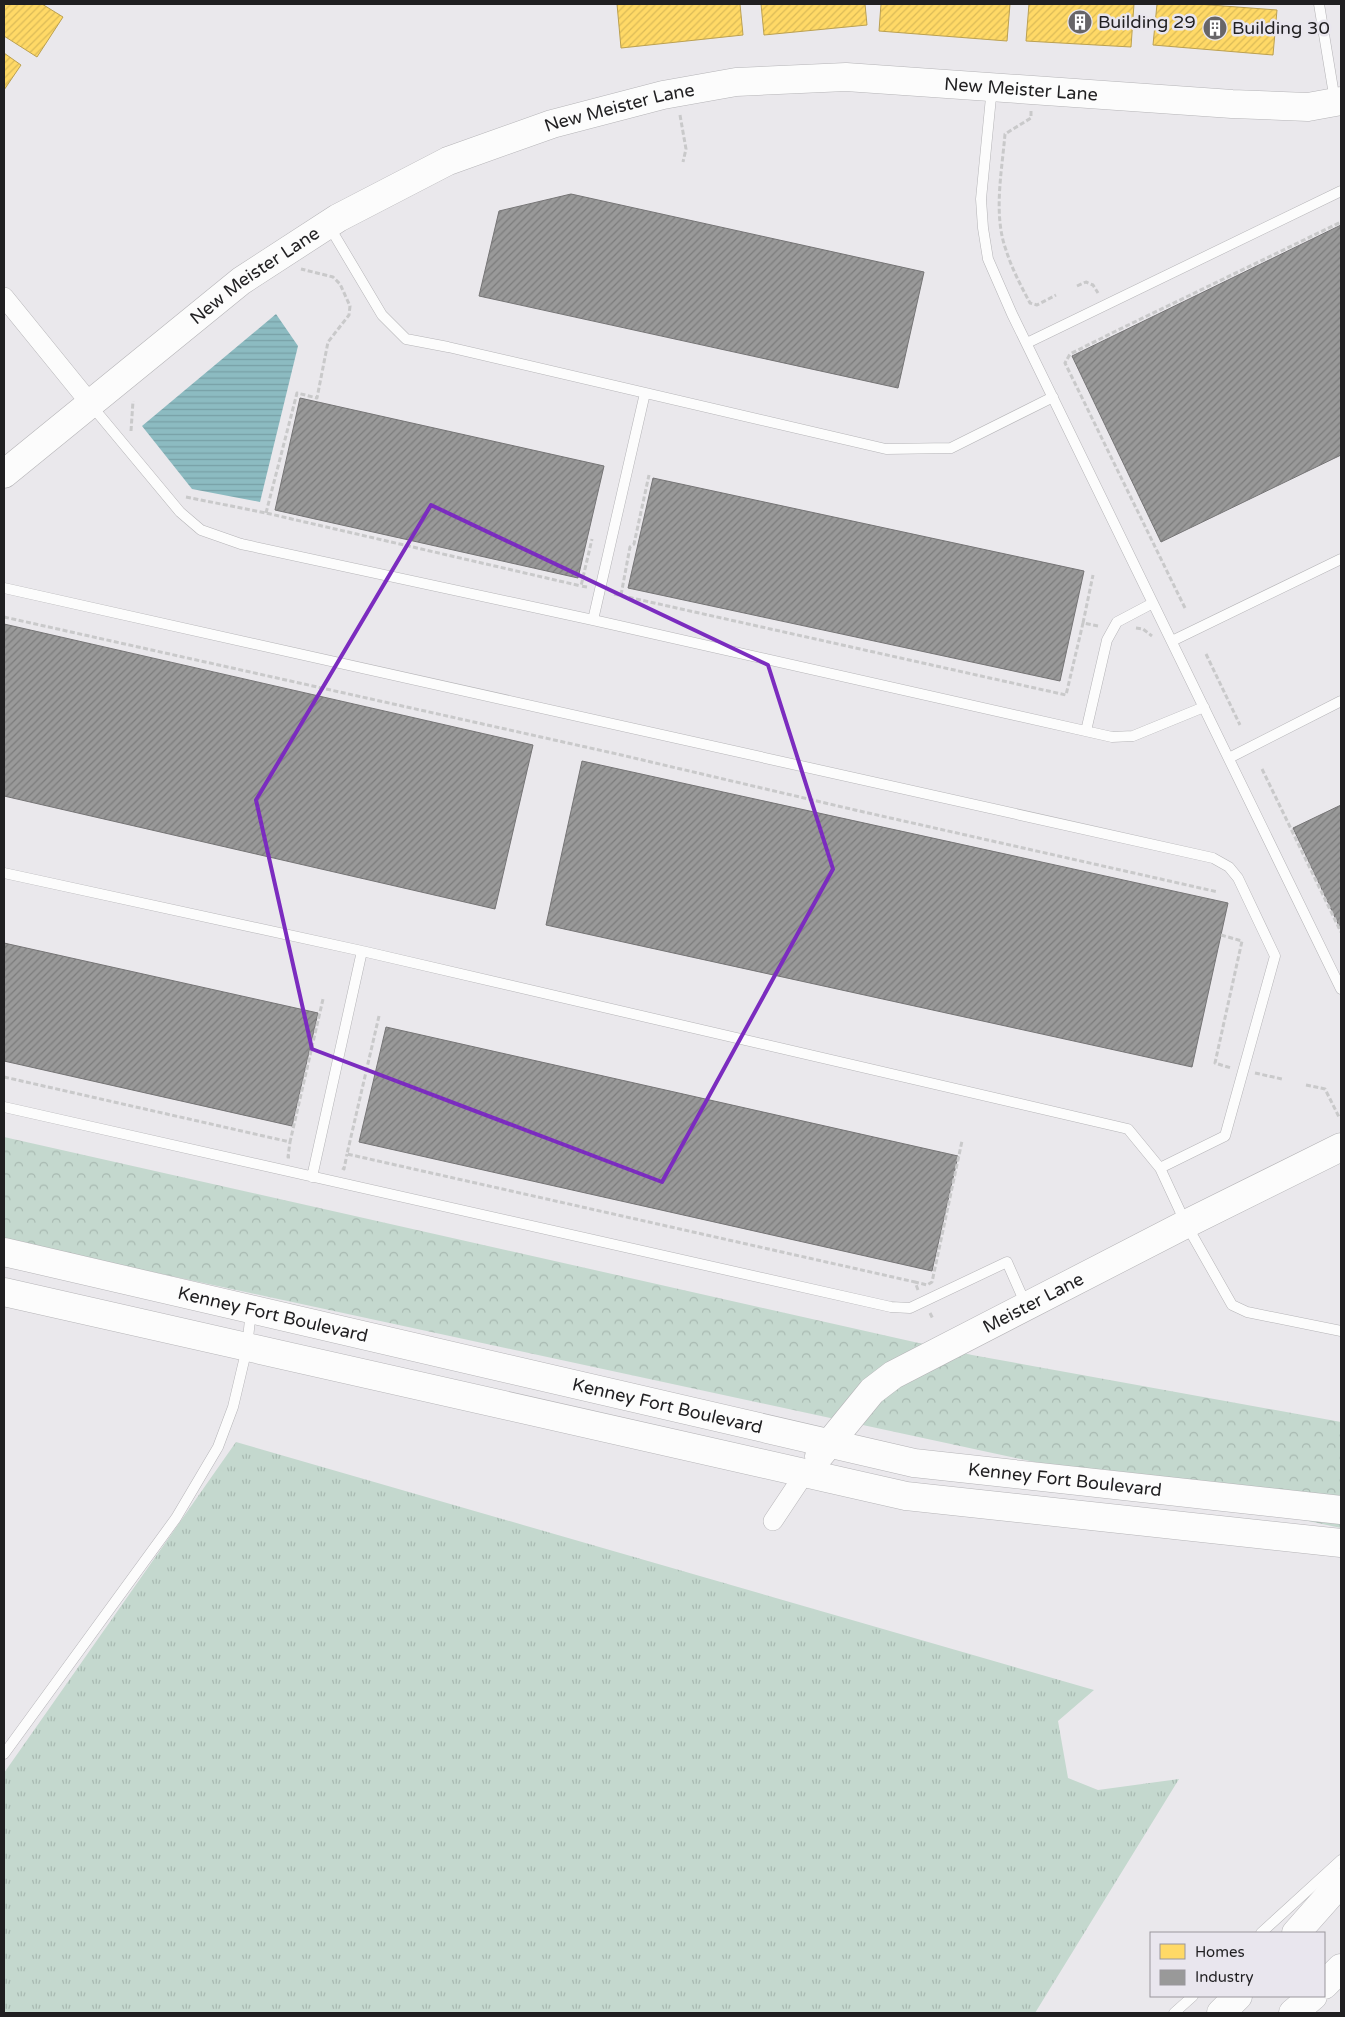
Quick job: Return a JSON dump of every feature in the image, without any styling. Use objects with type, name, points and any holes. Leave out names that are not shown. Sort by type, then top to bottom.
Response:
[{"type":"main road","name":"New Meister Lane","points":[[4,474],[241,281],[328,224],[448,161],[552,124],[663,95],[736,82],[846,77],[1232,104],[1308,107],[1338,102]]},
{"type":"main road","name":"Meister Lane","points":[[805,1473],[872,1391],[894,1375],[1186,1224],[1341,1147]]},
{"type":"main road","name":"Kenney Fort Boulevard","points":[[4,1252],[914,1463],[1341,1510]]},
{"type":"main road","name":"Kenney Fort Boulevard","points":[[4,1292],[906,1496],[1341,1543]]},
{"type":"main road","points":[[1297,1932],[1341,1882]]},
{"type":"main road","points":[[1325,1984],[1341,1968]]},
{"type":"main road","points":[[1221,2013],[1237,1997]]},
{"type":"main road","points":[[1293,2013],[1312,1997]]},
{"type":"street","points":[[4,297],[90,403]]},
{"type":"street","name":"Meister Lane","points":[[774,1521],[805,1473]]},
{"type":"lane","points":[[1318,4],[1338,102]]},
{"type":"lane","points":[[992,86],[981,199],[988,259],[1053,397],[1341,988]]},
{"type":"lane","points":[[1027,343],[1341,191]]},
{"type":"lane","points":[[328,224],[382,315],[406,339],[448,347],[886,450],[951,448],[1053,397]]},
{"type":"lane","points":[[593,620],[645,393]]},
{"type":"lane","points":[[90,403],[180,512],[201,530],[240,544],[593,620],[1112,737],[1133,736],[1204,707]]},
{"type":"lane","points":[[1172,641],[1341,559]]},
{"type":"lane","points":[[4,588],[1213,858],[1229,867],[1238,878],[1275,956],[1225,1136],[1160,1168]]},
{"type":"lane","points":[[1086,731],[1107,640],[1117,622],[1154,603]]},
{"type":"lane","points":[[1229,758],[1341,701]]},
{"type":"lane","points":[[4,873],[362,951],[1128,1129],[1160,1168],[1186,1224],[1232,1305],[1248,1312],[1341,1330]]},
{"type":"lane","points":[[312,1177],[362,951]]},
{"type":"lane","points":[[4,1107],[891,1307],[910,1308],[1007,1262],[1026,1306]]},
{"type":"lane","points":[[4,1754],[176,1518],[218,1447],[233,1407],[247,1348],[251,1310]]},
{"type":"lane","points":[[1263,1932],[1341,1860]]},
{"type":"lane","points":[[1174,2013],[1192,1997]]},
{"type":"path","points":[[1031,110],[1030,118],[1006,134],[1000,185],[1000,218],[1005,249],[1030,303],[1037,305],[1056,295]]},
{"type":"path","points":[[680,115],[686,149],[683,162]]},
{"type":"path","points":[[1185,608],[1065,363],[1070,354],[1116,330],[1341,222]]},
{"type":"path","points":[[266,513],[296,393],[317,398],[328,342],[349,315],[350,306],[340,284],[333,277],[299,269]]},
{"type":"path","points":[[1077,286],[1086,282],[1093,284],[1098,294]]},
{"type":"path","points":[[131,432],[133,400]]},
{"type":"path","points":[[621,596],[630,547],[634,544],[649,475]]},
{"type":"path","points":[[185,496],[587,587]]},
{"type":"path","points":[[581,586],[592,539]]},
{"type":"path","points":[[614,594],[1066,696],[1093,575]]},
{"type":"path","points":[[4,617],[617,754],[1218,892]]},
{"type":"path","points":[[1083,623],[1098,626]]},
{"type":"path","points":[[1132,628],[1143,629],[1153,637]]},
{"type":"path","points":[[1206,654],[1240,725]]},
{"type":"path","points":[[1262,769],[1341,932]]},
{"type":"path","points":[[1221,935],[1242,940],[1215,1063],[1232,1068]]},
{"type":"path","points":[[294,1158],[288,1156],[290,1142],[323,999]]},
{"type":"path","points":[[336,1168],[344,1169],[379,1016]]},
{"type":"path","points":[[1254,1073],[1282,1079]]},
{"type":"path","points":[[4,1077],[290,1142]]},
{"type":"path","points":[[1306,1085],[1325,1089],[1339,1117]]},
{"type":"path","points":[[347,1154],[927,1285],[932,1282],[962,1141]]},
{"type":"path","points":[[915,1282],[919,1290]]},
{"type":"path","points":[[930,1312],[933,1319]]},
{"type":"highlighted area","points":[[431,505],[768,665],[833,869],[662,1182],[312,1049],[256,800]]},
{"type":"green space","points":[[4,1137],[972,1355],[1341,1422],[1341,1528],[4,1240]]},
{"type":"green space","points":[[236,1442],[1094,1690],[1058,1721],[1068,1778],[1098,1790],[1179,1779],[1035,2013],[4,2013],[4,1773]]},
{"type":"water","points":[[276,314],[298,346],[260,502],[192,489],[142,426]]},
{"type":"building: Homes","points":[[4,4],[42,4],[63,17],[37,57],[4,36]]},
{"type":"building: Homes","points":[[617,4],[740,4],[743,35],[621,48]]},
{"type":"building: Homes","points":[[761,4],[865,4],[867,25],[764,35]]},
{"type":"building: Homes","points":[[881,4],[1010,4],[1007,41],[879,31]]},
{"type":"building: Homes","name":"Building 29","points":[[1029,4],[1134,4],[1131,47],[1026,41]]},
{"type":"building: Homes","name":"Building 30","points":[[1157,4],[1197,4],[1277,10],[1273,55],[1153,45]]},
{"type":"building: Homes","points":[[4,53],[21,65],[4,90]]},
{"type":"building: Industry","points":[[571,194],[924,272],[898,388],[479,296],[499,211]]},
{"type":"building: Industry","points":[[1341,225],[1341,455],[1161,542],[1072,356]]},
{"type":"building: Industry","points":[[300,398],[604,466],[578,578],[275,510]]},
{"type":"building: Industry","points":[[653,478],[1084,571],[1060,681],[628,588]]},
{"type":"building: Industry","points":[[4,624],[533,745],[495,909],[4,796]]},
{"type":"building: Industry","points":[[582,761],[1228,903],[1192,1067],[546,925]]},
{"type":"building: Industry","points":[[1341,805],[1341,930],[1293,828]]},
{"type":"building: Industry","points":[[4,943],[318,1013],[292,1126],[4,1061]]},
{"type":"building: Industry","points":[[386,1027],[958,1156],[932,1271],[359,1142]]},
{"type":"place","name":"Building 29","points":[[1080,22]]},
{"type":"place","name":"Building 30","points":[[1215,28]]}]
